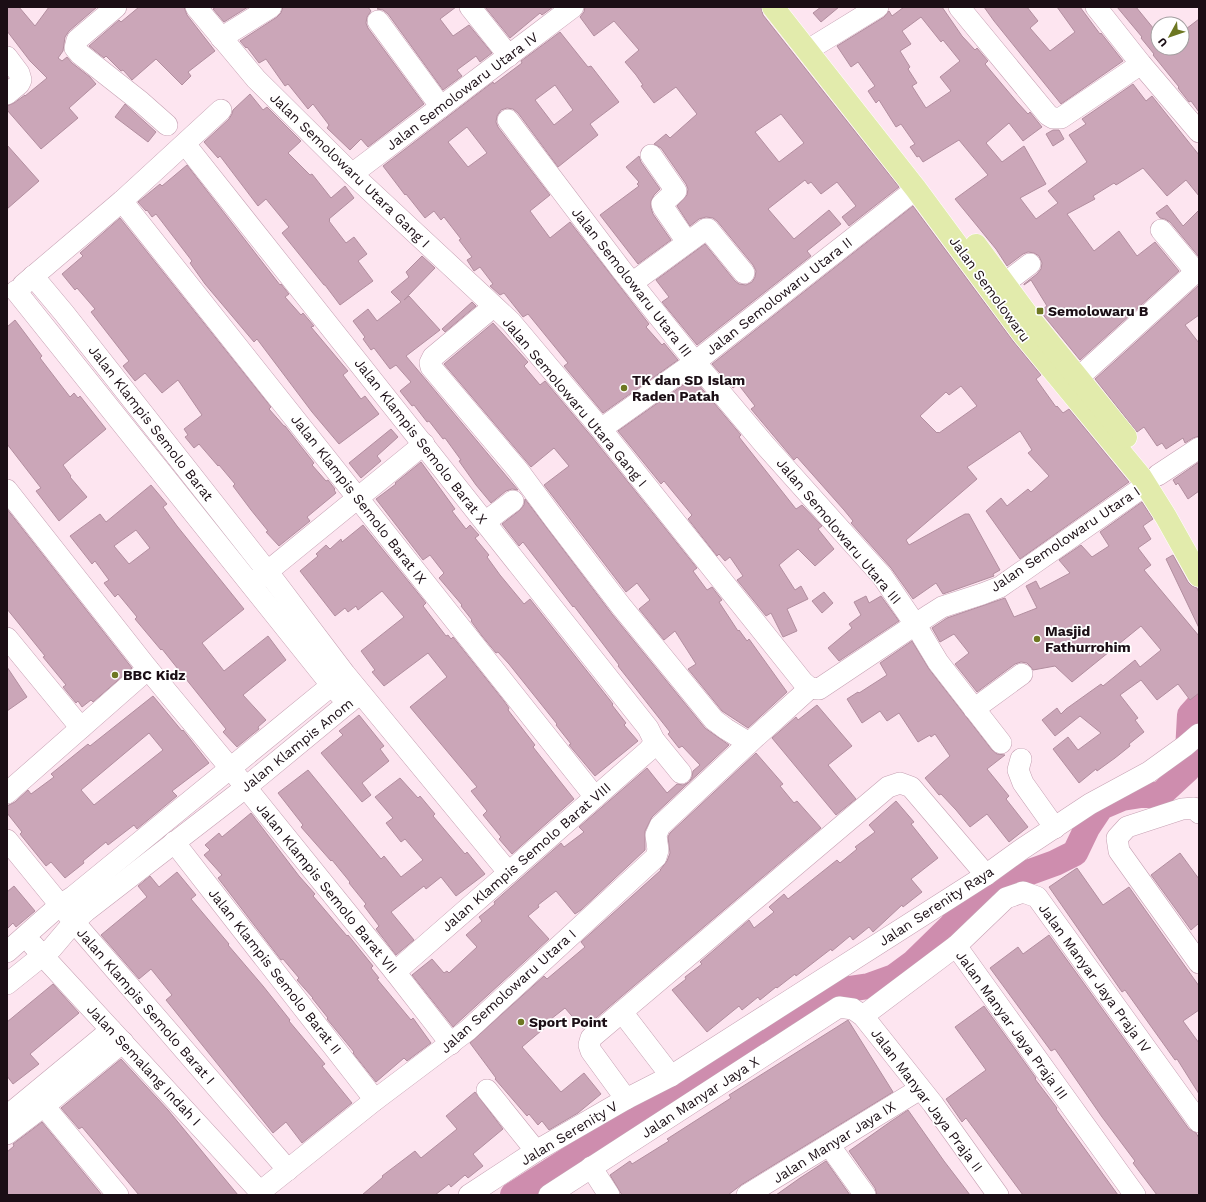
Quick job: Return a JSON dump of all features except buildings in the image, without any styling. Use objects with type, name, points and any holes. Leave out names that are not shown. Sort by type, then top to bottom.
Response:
[{"type":"main road","name":"Jalan Semolowaru","points":[[774,7],[813,46],[1005,283],[1029,330],[1078,378],[1152,480],[1166,517],[1199,576]]},
{"type":"main road","name":"Jalan Semolowaru","points":[[791,7],[813,46],[916,189],[1152,480],[1178,508],[1199,548]]},
{"type":"street","points":[[116,7],[77,40],[75,48],[80,54],[141,102],[167,125]]},
{"type":"street","name":"Jalan Semolowaru Utara Gang I","points":[[196,7],[256,79],[352,174],[511,322],[601,429],[802,682],[815,689]]},
{"type":"street","points":[[221,38],[271,7]]},
{"type":"street","points":[[470,7],[509,56]]},
{"type":"street","name":"Jalan Semolowaru Utara IV","points":[[352,174],[573,7]]},
{"type":"street","points":[[813,46],[878,7]]},
{"type":"street","points":[[959,7],[1048,115],[1053,118],[1061,118],[1141,64]]},
{"type":"street","points":[[1096,7],[1141,64],[1199,132]]},
{"type":"street","points":[[378,21],[441,107]]},
{"type":"street","points":[[7,57],[19,73],[21,80],[19,84],[7,94]]},
{"type":"street","name":"Jalan Klampis Semolo Barat","points":[[221,110],[122,201],[11,295],[252,585],[339,680]]},
{"type":"street","name":"Jalan Semolowaru Utara III","points":[[508,120],[632,283],[695,362],[769,450],[882,576],[915,624],[938,662],[1001,743]]},
{"type":"street","name":"Jalan Klampis Semolo Barat X","points":[[185,144],[648,728],[654,740],[681,773]]},
{"type":"street","points":[[651,155],[676,191],[662,204],[687,242]]},
{"type":"street","name":"Jalan Semolowaru Utara II","points":[[601,429],[695,362],[916,189]]},
{"type":"street","name":"Jalan Klampis Semolo Barat IX","points":[[122,201],[595,797]]},
{"type":"street","points":[[632,283],[702,230],[708,229],[744,274]]},
{"type":"street","points":[[1078,378],[1198,270],[1161,230]]},
{"type":"street","points":[[1005,283],[1030,264]]},
{"type":"street","name":"Jalan Klampis Semolo Barat","points":[[33,276],[64,313],[267,571],[339,680]]},
{"type":"street","points":[[494,307],[433,357],[430,367],[518,470],[621,606],[714,720],[749,743]]},
{"type":"street","points":[[252,585],[267,571],[424,444]]},
{"type":"street","name":"Jalan Semolowaru Utara I","points":[[261,1194],[288,1170],[375,1100],[451,1044],[473,1025],[656,857],[658,850],[656,835],[660,826],[749,743],[815,689],[942,608],[1000,587],[1199,448]]},
{"type":"street","name":"Jalan Klampis Semolo Barat VII","points":[[7,490],[148,669],[231,769],[451,1044]]},
{"type":"street","points":[[485,522],[513,501]]},
{"type":"street","points":[[7,638],[81,728]]},
{"type":"street","points":[[7,793],[148,669]]},
{"type":"street","points":[[974,709],[1022,674]]},
{"type":"street","name":"Jalan Klampis Anom","points":[[7,952],[60,905],[74,896],[339,680],[355,698],[245,788],[86,911],[74,922],[52,948],[7,984]]},
{"type":"street","points":[[355,698],[509,873]]},
{"type":"street","name":"Jalan Serenity Raya","points":[[671,1076],[986,875],[1090,804],[1149,772],[1199,734]]},
{"type":"street","name":"Jalan Klampis Semolo Barat VIII","points":[[394,972],[648,750],[652,746],[654,740]]},
{"type":"street","points":[[1021,759],[1018,770],[1023,783],[1055,828]]},
{"type":"street","points":[[626,1099],[590,1050],[589,1045],[592,1038],[888,787],[900,783],[911,787],[986,875]]},
{"type":"street","points":[[1199,813],[1194,808],[1182,809],[1127,827],[1117,838],[1119,851],[1199,963]]},
{"type":"street","name":"Jalan Klampis Semolo Barat I","points":[[7,840],[74,922],[288,1170]]},
{"type":"street","name":"Jalan Klampis Semolo Barat II","points":[[174,842],[375,1100]]},
{"type":"street","name":"Jalan Manyar Jaya Praja IV","points":[[956,946],[1006,898],[1023,892],[1037,897],[1199,1122]]},
{"type":"street","name":"Jalan Semalang Indah I","points":[[26,936],[261,1194]]},
{"type":"street","name":"Jalan Manyar Jaya Praja III","points":[[858,1012],[956,946],[1135,1195]]},
{"type":"street","name":"Jalan Manyar Jaya X","points":[[549,1195],[839,1007],[858,1012]]},
{"type":"street","points":[[622,1012],[671,1076]]},
{"type":"street","name":"Jalan Manyar Jaya Praja II","points":[[858,1012],[937,1111],[998,1195]]},
{"type":"street","points":[[7,1134],[44,1106],[117,1036]]},
{"type":"street","points":[[7,1116],[117,1036]]},
{"type":"street","name":"Jalan Serenity V","points":[[470,1195],[536,1151],[626,1099],[671,1076]]},
{"type":"street","name":"Jalan Manyar Jaya IX","points":[[747,1195],[920,1089]]},
{"type":"street","points":[[487,1090],[536,1151]]},
{"type":"street","points":[[44,1106],[118,1195]]},
{"type":"street","points":[[830,1145],[865,1195]]},
{"type":"street","points":[[591,1167],[610,1195]]},
{"type":"waterway","points":[[513,1195],[835,991],[869,986],[894,977],[913,963],[952,925],[968,903],[985,890],[1055,863],[1075,853],[1087,828],[1101,807],[1122,798],[1141,795],[1160,795],[1187,770],[1190,715],[1199,705]]},
{"type":"place","name":"Semolowaru B","points":[[1040,311]]},
{"type":"place","name":"TK dan SD Islam Raden Patah","points":[[624,388]]},
{"type":"place","name":"Masjid Fathurrohim","points":[[1037,639]]},
{"type":"place","name":"BBC Kidz","points":[[115,675]]},
{"type":"place","name":"Sport Point","points":[[521,1022]]}]
